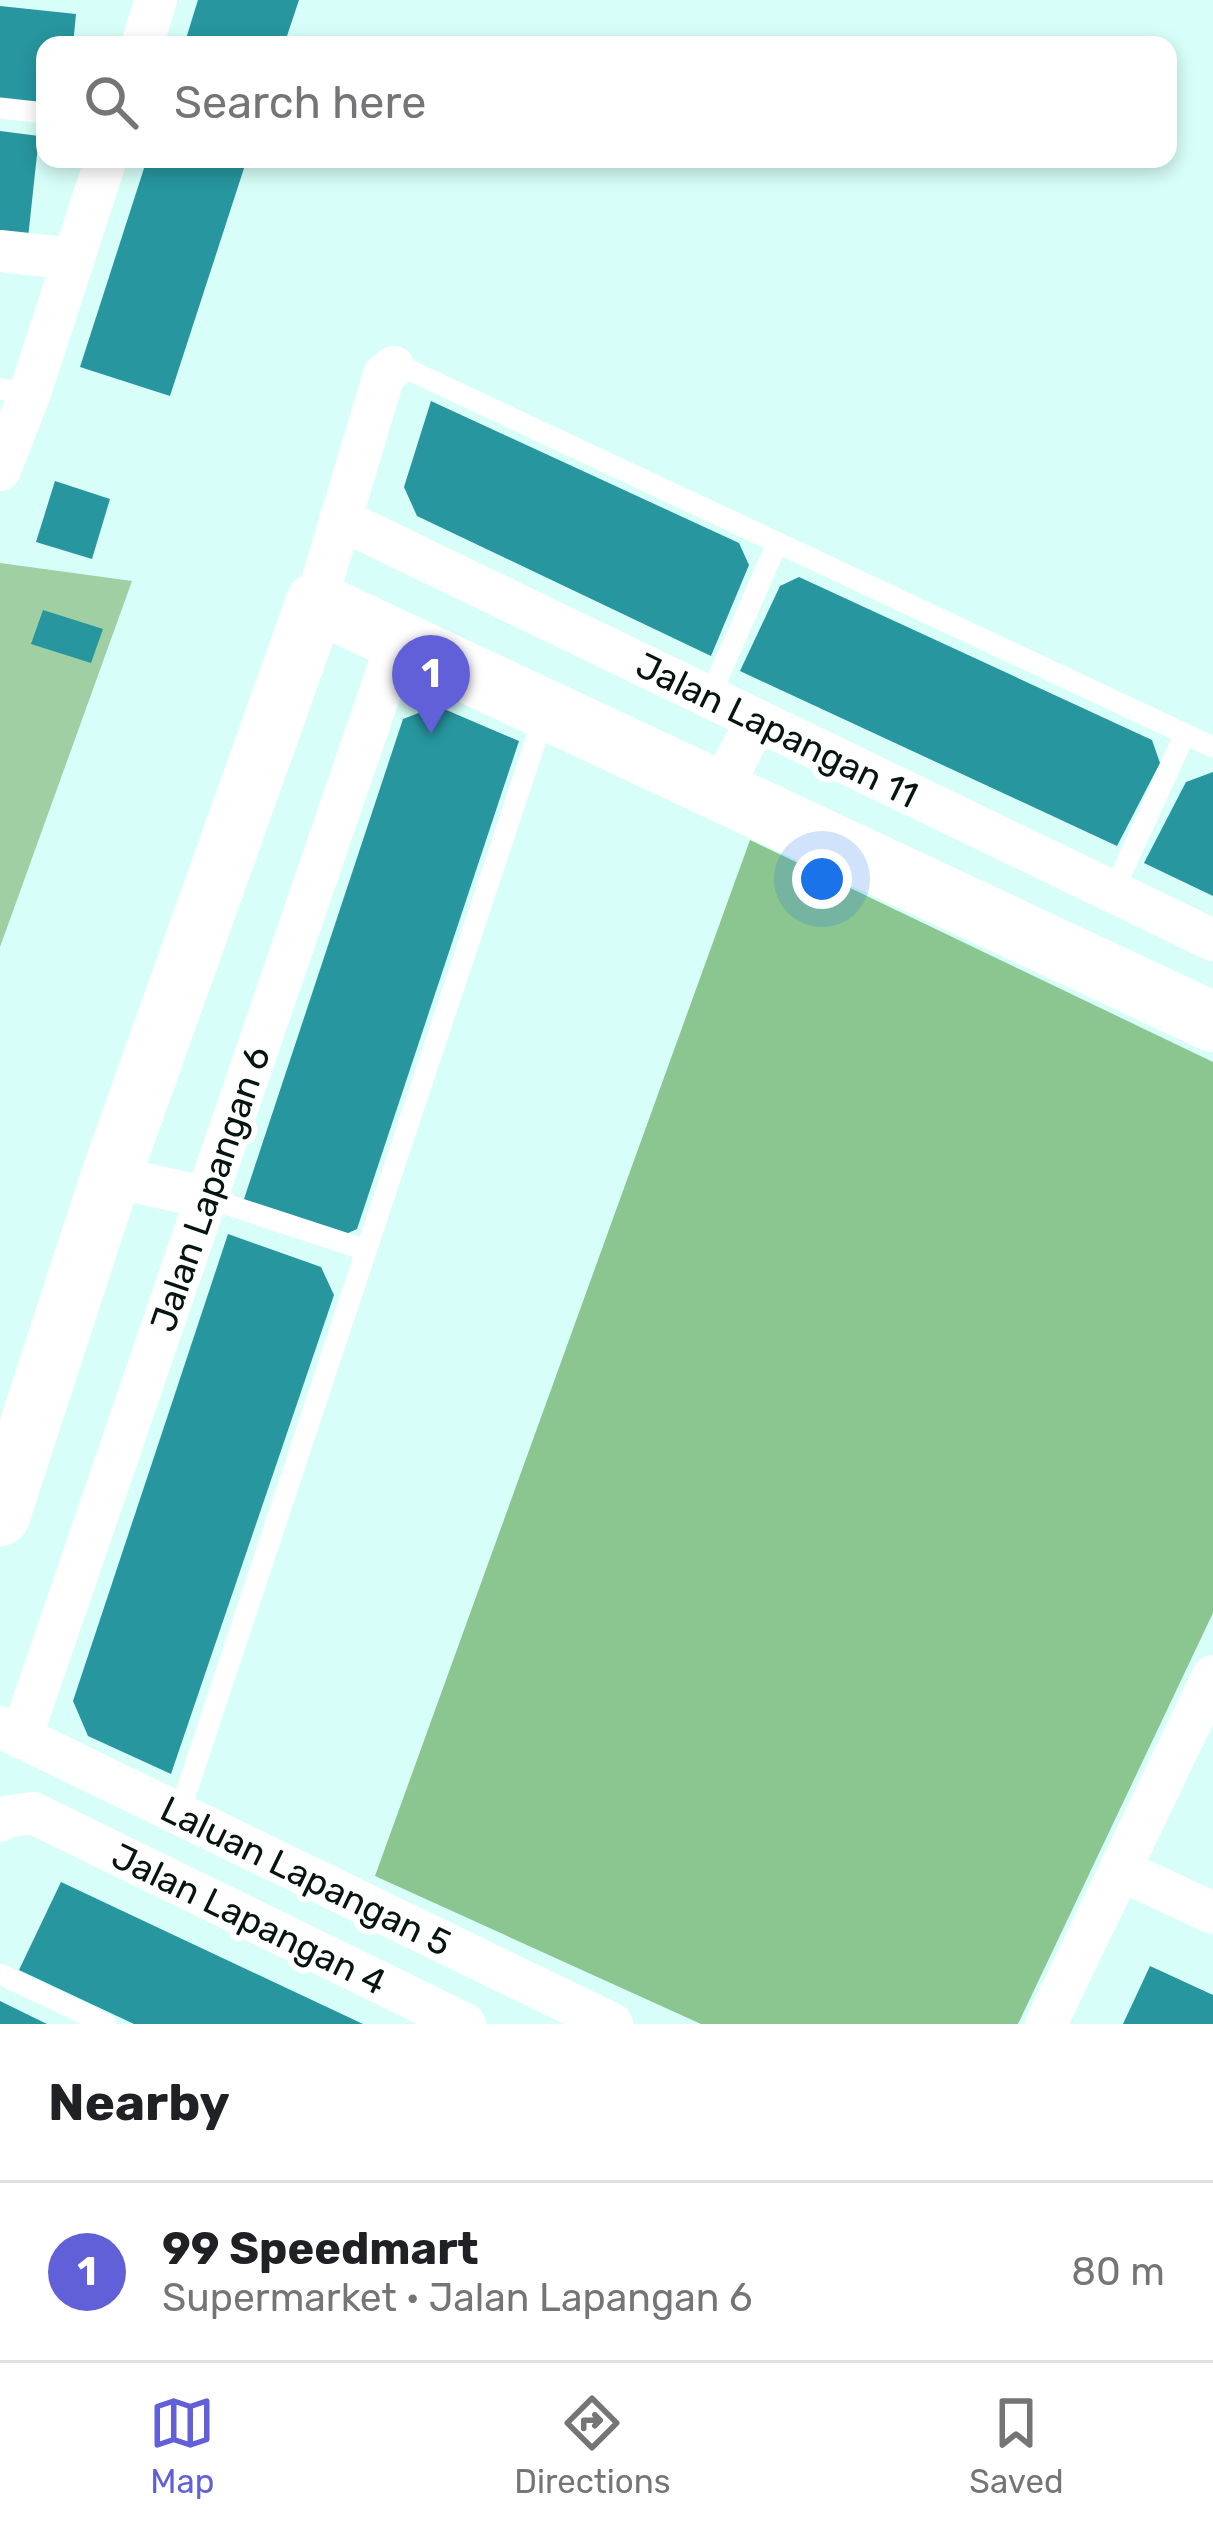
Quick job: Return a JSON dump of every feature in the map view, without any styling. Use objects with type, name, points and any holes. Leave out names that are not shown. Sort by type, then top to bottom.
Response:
[{"type":"street","points":[[0,470],[15,391],[74,259],[103,168]]},
{"type":"street","points":[[0,251],[74,259]]},
{"type":"street","points":[[0,1516],[11,1448],[316,602],[384,375],[394,367]]},
{"type":"street","name":"Jalan Lapangan 11","points":[[340,520],[1213,940]]},
{"type":"street","points":[[316,602],[1213,1022]]},
{"type":"street","name":"Jalan Lapangan 6","points":[[10,1732],[207,1198],[398,640]]},
{"type":"street","points":[[720,791],[757,720]]},
{"type":"street","points":[[111,1176],[207,1198]]},
{"type":"street","points":[[1056,2021],[1120,1870],[1201,1729],[1213,1676]]},
{"type":"street","name":"Laluan Lapangan 5","points":[[10,1732],[612,2024]]},
{"type":"street","name":"Jalan Lapangan 4","points":[[16,1817],[449,2020]]},
{"type":"street","points":[[1120,1870],[1213,1913]]},
{"type":"lane","points":[[0,108],[36,112]]},
{"type":"lane","points":[[394,367],[405,368],[1213,747]]},
{"type":"lane","points":[[709,698],[777,544]]},
{"type":"lane","points":[[179,1814],[546,709]]},
{"type":"lane","points":[[1113,892],[1185,734]]},
{"type":"lane","points":[[207,1198],[366,1250]]},
{"type":"lane","points":[[0,1974],[106,2024]]},
{"type":"green space","points":[[0,563],[132,581],[0,947]]},
{"type":"green space","points":[[750,840],[1213,1062],[1213,1613],[1018,2024],[701,2024],[375,1876]]},
{"type":"building","points":[[198,0],[299,0],[287,36],[187,36]]},
{"type":"building","points":[[0,6],[76,14],[74,36],[36,36],[36,103],[0,100]]},
{"type":"building","points":[[0,131],[36,136],[28,238],[0,235]]},
{"type":"building","points":[[144,168],[244,168],[170,396],[80,367]]},
{"type":"building","points":[[431,401],[739,543],[749,565],[711,656],[417,516],[404,487]]},
{"type":"building","points":[[55,481],[110,499],[92,559],[36,542]]},
{"type":"building","points":[[799,577],[1152,740],[1160,763],[1117,846],[740,671],[780,586]]},
{"type":"building","points":[[43,610],[103,629],[91,663],[31,644]]},
{"type":"building","points":[[437,706],[519,741],[357,1229],[335,1239],[242,1205],[403,719]]},
{"type":"building","points":[[1213,772],[1213,896],[1144,863],[1186,782]]},
{"type":"building","points":[[228,1234],[321,1267],[334,1295],[171,1774],[88,1736],[73,1701]]},
{"type":"building","points":[[61,1882],[363,2024],[134,2024],[19,1970]]},
{"type":"building","points":[[1150,1966],[1213,1995],[1213,2024],[1123,2024]]},
{"type":"building","points":[[0,2001],[47,2024],[0,2024]]},
{"type":"place","name":"99 Speedmart","points":[[431,734]]}]
